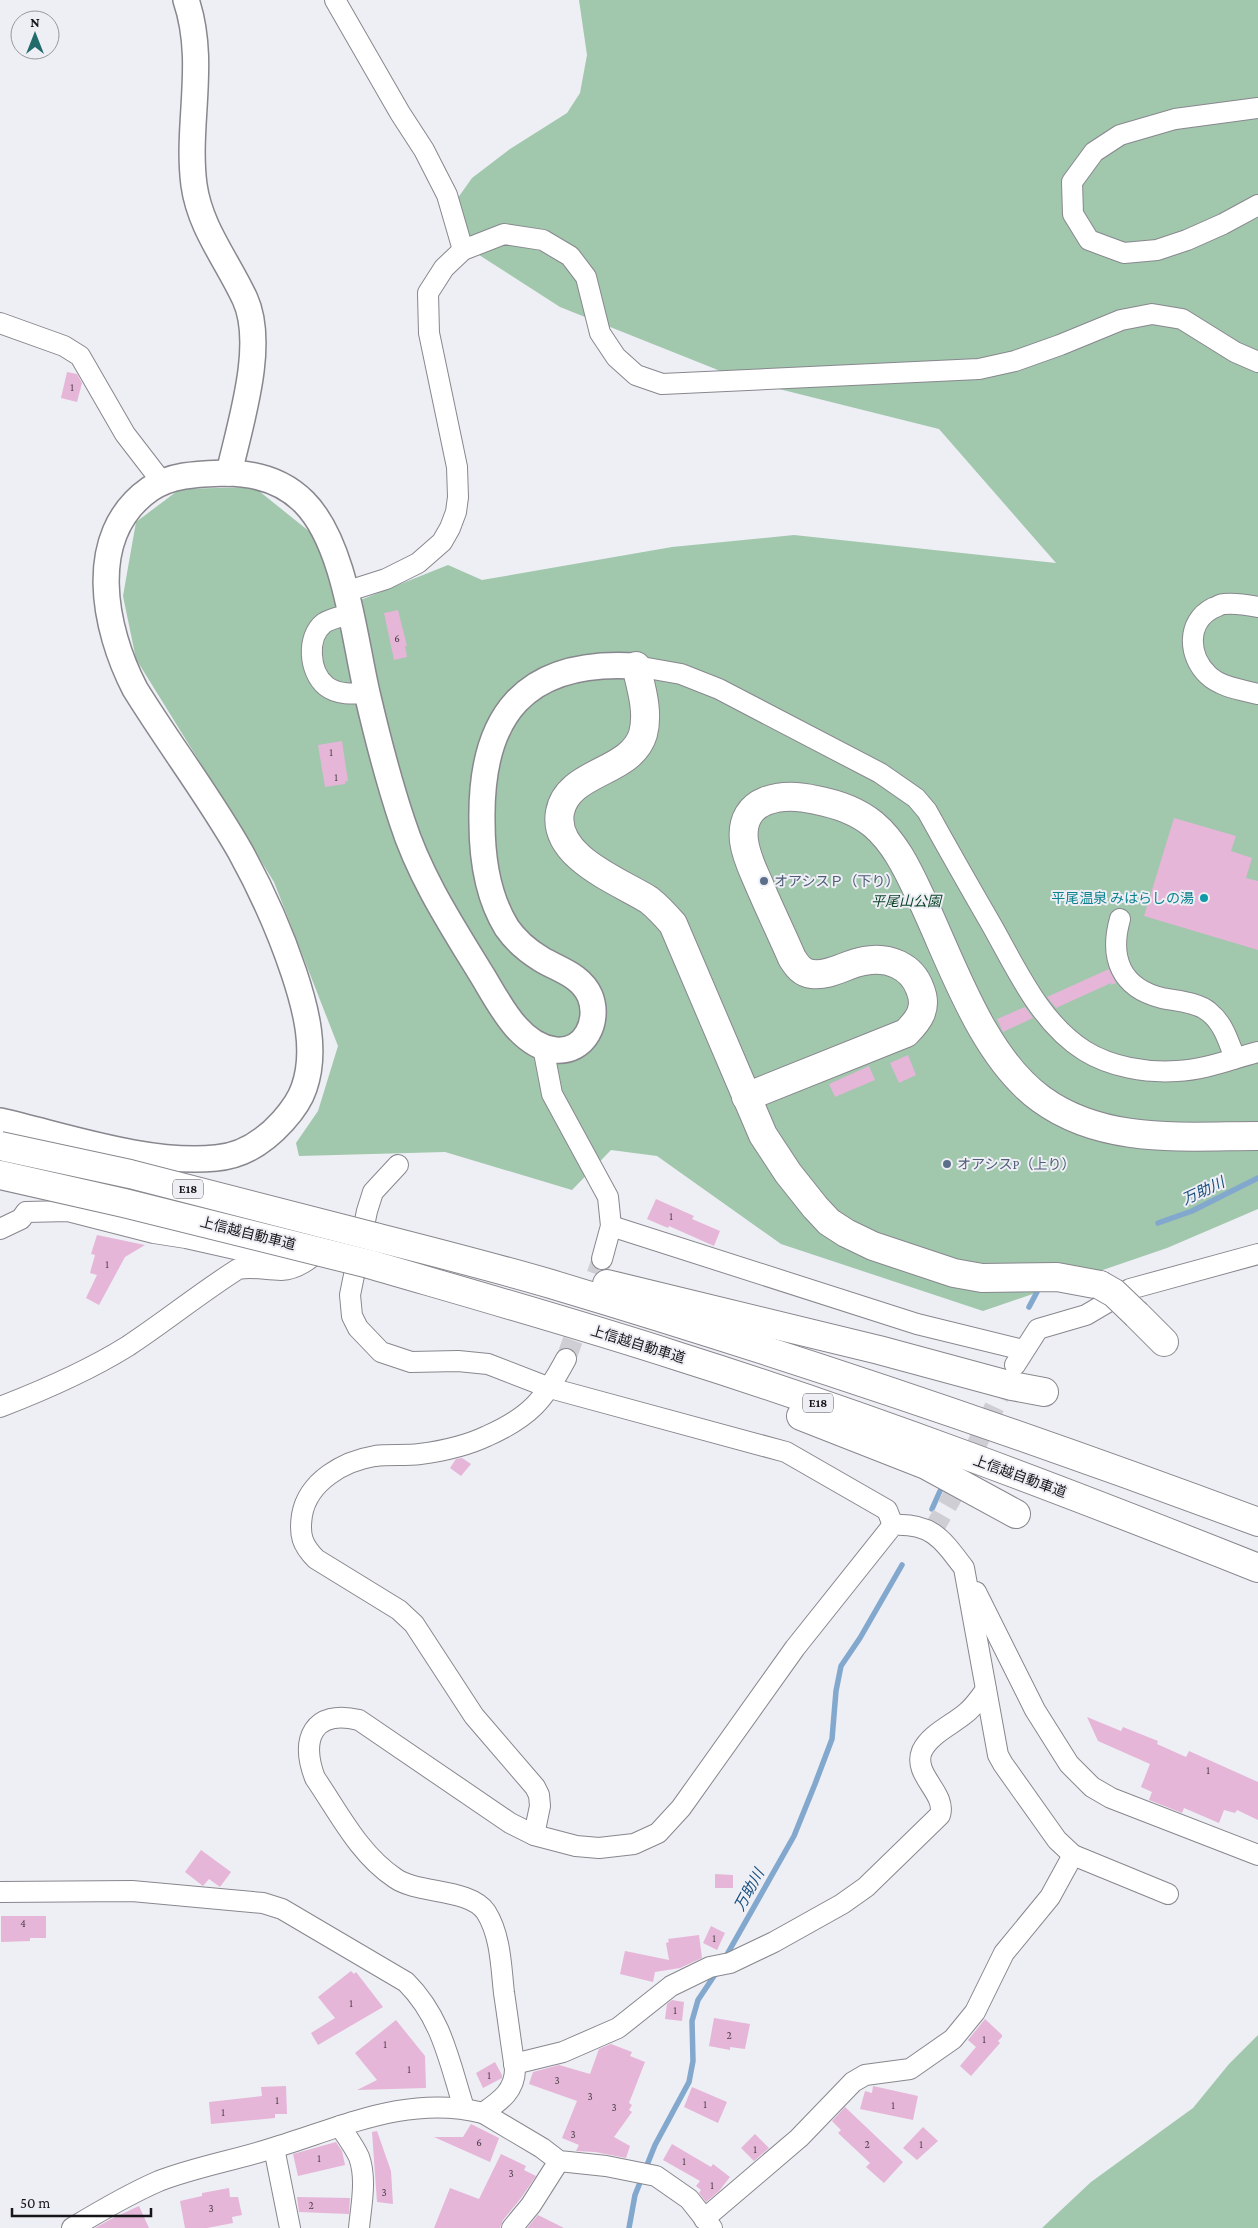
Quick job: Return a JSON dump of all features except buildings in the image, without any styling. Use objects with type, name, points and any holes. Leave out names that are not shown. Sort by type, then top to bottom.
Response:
[{"type":"highway","points":[[636,666],[644,708],[643,733],[639,743],[623,759],[576,786],[568,794],[560,813],[560,824],[569,845],[587,864],[651,902],[673,924],[763,1135],[788,1173],[814,1207],[829,1222],[846,1233],[880,1248],[954,1274],[982,1278],[1057,1277],[1100,1285],[1114,1293],[1164,1342]]},
{"type":"highway","points":[[746,1097],[906,1033],[921,1016],[923,1005],[922,993],[917,980],[909,970],[897,963],[881,960],[864,960],[833,972],[810,974],[800,970],[792,958],[747,855],[744,827],[746,817],[762,802],[775,798],[794,797],[813,799],[846,808],[861,815],[886,838],[909,871],[977,1019],[991,1044],[1015,1076],[1041,1099],[1085,1122],[1127,1133],[1161,1136],[1258,1136]]},
{"type":"highway","name":"上信越自動車道","points":[[0,1146],[130,1174],[548,1284],[948,1411],[1095,1462],[1258,1522]]},
{"type":"highway","name":"上信越自動車道","points":[[0,1175],[134,1205],[369,1264],[538,1312],[678,1356],[938,1445],[1102,1506],[1258,1568]]},
{"type":"highway","points":[[375,1237],[592,1280],[841,1341],[1012,1386],[1044,1392]]},
{"type":"highway","points":[[538,1312],[926,1465],[1016,1514]]},
{"type":"street","points":[[186,0],[195,40],[194,162],[197,201],[212,241],[244,298],[254,335],[250,372],[229,473]]},
{"type":"street","points":[[335,0],[400,113],[424,150],[447,195],[463,250]]},
{"type":"street","points":[[1258,108],[1175,119],[1120,135],[1094,152],[1072,182],[1073,214],[1089,240],[1124,253],[1156,250],[1187,240],[1223,224],[1258,205]]},
{"type":"street","points":[[367,693],[346,693],[326,686],[316,672],[312,645],[318,629],[335,618],[348,603],[386,579],[418,563],[442,542],[450,528],[456,512],[458,497],[457,467],[429,333],[428,293],[444,268],[463,250],[504,234],[543,240],[570,256],[586,277],[600,333],[616,357],[636,375],[662,384],[979,369],[1033,355],[1121,320],[1152,314],[1182,319],[1235,352],[1258,362]]},
{"type":"street","points":[[0,323],[64,346],[80,356],[125,434],[162,482]]},
{"type":"street","points":[[0,1121],[151,1156],[185,1160],[218,1158],[244,1151],[267,1136],[297,1103],[304,1090],[308,1076],[310,1045],[305,1010],[290,963],[272,917],[255,880],[225,827],[135,689],[124,668],[111,624],[107,597],[107,565],[115,531],[134,504],[147,491],[162,482],[182,476],[229,473],[250,474],[270,480],[288,489],[304,502],[326,533],[348,603],[367,693],[403,825],[438,902],[500,1005],[524,1035],[543,1047],[562,1050],[578,1044],[591,1029],[594,1018],[593,1007],[585,987],[577,979],[543,960],[518,942],[507,928],[492,897],[484,861],[482,831],[483,794],[489,752],[495,733],[504,716],[523,695],[546,679],[582,668],[604,665],[636,666],[681,674],[719,689],[880,773],[916,798],[926,811],[1033,997],[1069,1039],[1085,1051],[1105,1060],[1152,1071],[1178,1072],[1203,1068],[1258,1052]]},
{"type":"street","points":[[1258,607],[1222,604],[1205,612],[1197,623],[1192,638],[1195,659],[1209,676],[1229,686],[1258,694]]},
{"type":"street","points":[[1120,919],[1116,935],[1116,956],[1124,975],[1139,991],[1208,1010],[1222,1024],[1235,1058]]},
{"type":"street","points":[[543,1047],[552,1094],[608,1197],[611,1226],[602,1259]]},
{"type":"street","points":[[398,1165],[373,1192],[367,1211],[351,1288],[350,1306],[358,1328],[372,1345],[381,1352],[411,1362],[475,1361],[488,1364],[550,1388],[786,1452],[887,1510],[893,1525]]},
{"type":"street","points":[[0,1229],[21,1219],[26,1212],[68,1211],[154,1233],[186,1238],[300,1265]]},
{"type":"street","points":[[0,1407],[35,1394],[128,1346],[238,1269],[250,1267],[280,1270],[291,1269],[308,1261],[367,1211]]},
{"type":"street","points":[[611,1226],[1019,1358],[1038,1329],[1086,1315],[1130,1288],[1258,1254]]},
{"type":"street","points":[[534,1835],[540,1806],[536,1787],[474,1716],[414,1624],[399,1610],[316,1559],[304,1548],[301,1532],[304,1504],[323,1479],[336,1470],[354,1461],[375,1456],[419,1454],[459,1447],[487,1436],[520,1419],[532,1410],[550,1388],[566,1359]]},
{"type":"street","points":[[484,2113],[507,2094],[515,2079],[499,1948],[494,1927],[480,1905],[464,1898],[397,1880],[366,1856],[315,1778],[308,1754],[308,1744],[313,1733],[322,1722],[334,1717],[358,1720],[510,1823],[534,1835],[576,1846],[599,1848],[634,1844],[658,1833],[681,1808],[795,1648],[893,1525],[912,1524],[932,1532],[951,1550],[964,1568],[1035,1710],[1069,1764],[1092,1787],[1111,1798],[1258,1855]]},
{"type":"street","points":[[964,1568],[998,1755],[1003,1764],[1057,1840],[1073,1854],[1168,1894]]},
{"type":"street","points":[[514,2064],[563,2052],[618,2028],[671,1986],[710,1967],[730,1963],[774,1942],[842,1904],[866,1887],[940,1816],[942,1803],[923,1770],[922,1752],[929,1742],[967,1712],[986,1690]]},
{"type":"street","points":[[72,2228],[128,2196],[161,2181],[274,2148],[372,2115],[434,2107],[464,2108],[484,2113],[542,2148],[559,2161],[656,2176],[689,2199],[708,2223],[799,2138],[853,2082],[865,2075],[910,2069],[953,2039],[975,2012],[1004,1953],[1050,1897],[1073,1854]]},
{"type":"street","points":[[0,1892],[141,1892],[246,1900],[282,1909],[406,1982],[419,1995],[437,2024],[464,2108]]},
{"type":"street","points":[[340,2126],[359,2157],[363,2196],[359,2228]]},
{"type":"street","points":[[274,2148],[290,2228]]},
{"type":"street","points":[[512,2228],[531,2205],[559,2161]]},
{"type":"green space","name":"平尾山公園","points":[[579,0],[1258,0],[1258,1209],[1167,1248],[983,1311],[781,1244],[657,1156],[611,1150],[572,1190],[445,1152],[299,1156],[296,1143],[318,1111],[338,1046],[274,882],[136,659],[123,596],[136,522],[180,489],[254,487],[315,536],[338,605],[363,599],[448,565],[482,580],[672,547],[794,535],[1056,563],[939,429],[743,380],[560,307],[476,253],[455,202],[472,178],[510,149],[567,113],[580,93],[587,55]]},
{"type":"green space","points":[[1258,2035],[1258,2228],[1042,2228],[1091,2182],[1193,2108],[1229,2064]]},
{"type":"waterway","name":"万助川","points":[[1158,1223],[1192,1211],[1258,1178]]},
{"type":"waterway","name":"万助川","points":[[1029,1307],[1037,1292]]},
{"type":"waterway","name":"万助川","points":[[932,1509],[940,1491]]},
{"type":"waterway","name":"万助川","points":[[725,1958],[794,1836],[815,1784],[832,1739],[836,1691],[841,1666],[860,1638],[902,1565]]},
{"type":"waterway","name":"万助川","points":[[629,2228],[635,2195],[655,2145],[689,2082],[693,2061],[692,2021],[698,2000],[718,1970]]},
{"type":"tunnel","points":[[566,1359],[602,1259]]},
{"type":"tunnel","points":[[932,1532],[951,1499],[1011,1372]]},
{"type":"place","name":"オアシスＰ（下り）","points":[[764,881]]},
{"type":"place","name":"平尾温泉 みはらしの湯","points":[[1204,898]]},
{"type":"place","name":"オアシスP（上り）","points":[[947,1164]]}]
